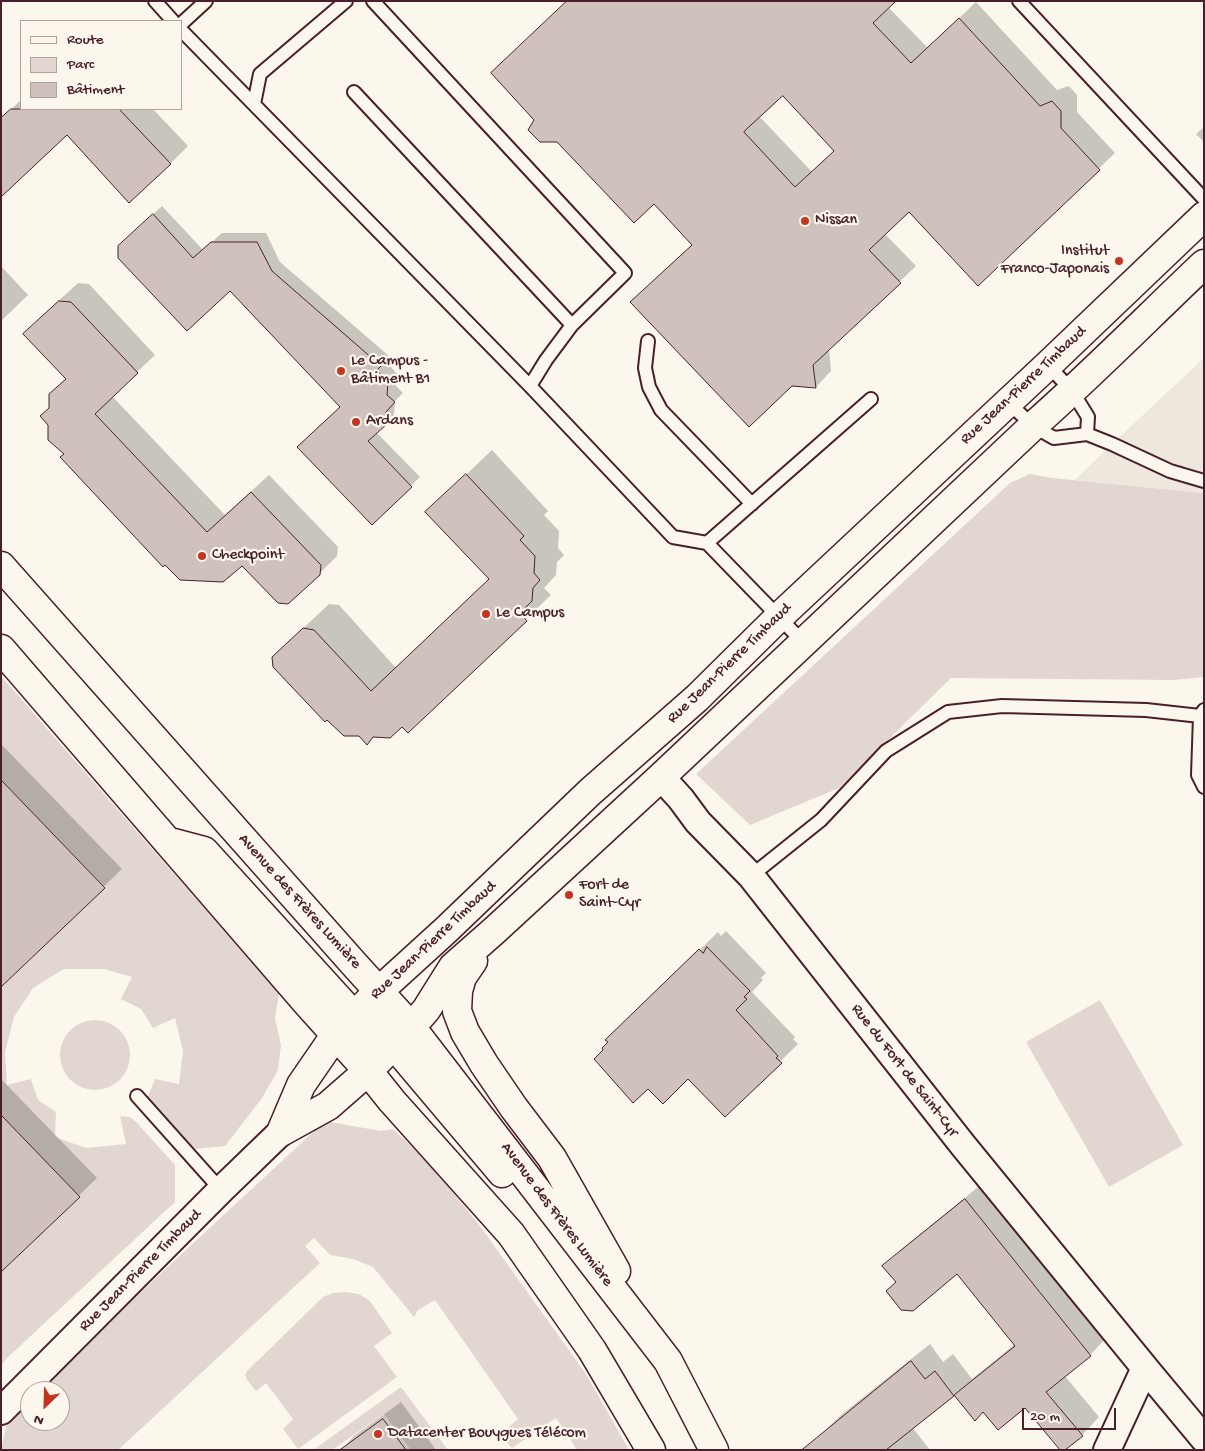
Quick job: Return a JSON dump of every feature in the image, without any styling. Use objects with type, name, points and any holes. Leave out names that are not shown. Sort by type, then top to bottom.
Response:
[{"type":"main road","name":"Rue Jean-Pierre Timbaud","points":[[282,1132],[301,1085],[345,1025],[379,991],[446,930],[590,792],[697,698],[779,617],[1204,216]]},
{"type":"main road","name":"Rue Jean-Pierre Timbaud","points":[[282,1132],[328,1106],[368,1071],[426,1010],[453,966],[495,930],[661,777],[1072,392],[1204,264]]},
{"type":"main road","name":"Avenue des Frères Lumière","points":[[1,566],[379,991],[402,1036],[560,1221],[668,1361],[714,1450]]},
{"type":"main road","points":[[1,649],[170,842],[204,852],[345,1025],[368,1071],[392,1102],[511,1234],[592,1350],[651,1450]]},
{"type":"main road","points":[[495,930],[462,977],[458,991],[457,1011],[465,1032],[514,1108],[552,1158],[668,1361]]},
{"type":"main road","points":[[345,1025],[402,1036]]},
{"type":"street","name":"Rue du Fort de Saint-Cyr","points":[[661,777],[698,822],[751,876],[962,1144],[1204,1439]]},
{"type":"street","name":"Rue Jean-Pierre Timbaud","points":[[1,1411],[221,1190],[282,1132]]},
{"type":"street","points":[[1107,1450],[1145,1368]]},
{"type":"lane","points":[[155,1],[172,20]]},
{"type":"lane","points":[[182,23],[206,1]]},
{"type":"lane","points":[[254,104],[260,74],[346,1]]},
{"type":"lane","points":[[373,1],[625,273],[572,325],[546,360],[530,386]]},
{"type":"lane","points":[[1019,1],[1204,199]]},
{"type":"lane","points":[[182,31],[530,386],[673,536],[707,543],[803,642]]},
{"type":"lane","points":[[354,92],[572,325]]},
{"type":"lane","points":[[648,341],[645,368],[650,387],[661,410],[752,504]]},
{"type":"lane","points":[[1048,365],[1072,392],[1088,417],[1087,434]]},
{"type":"lane","points":[[707,543],[871,399]]},
{"type":"lane","points":[[1008,402],[1034,426],[1054,438],[1087,434],[1170,471],[1204,481]]},
{"type":"lane","points":[[751,876],[821,820],[886,751],[948,712],[1002,706],[1202,713],[1198,776],[1204,787]]},
{"type":"lane","points":[[137,1096],[221,1190]]},
{"type":"shaded area","points":[[1204,358],[1204,493],[1075,480],[1112,444]]},
{"type":"green space","points":[[1030,474],[1052,478],[1204,493],[1204,677],[1174,680],[951,678],[839,788],[750,825],[696,774],[1010,483]]},
{"type":"green space","points":[[1,676],[279,994],[275,1018],[281,1045],[278,1070],[262,1098],[225,1146],[195,1149],[147,1099],[155,1079],[179,1084],[183,1051],[175,1018],[153,1028],[141,1009],[121,999],[132,977],[104,969],[64,969],[33,988],[14,1017],[5,1052],[7,1085],[31,1079],[38,1100],[56,1112],[55,1137],[86,1148],[126,1144],[120,1116],[130,1117],[175,1165],[175,1202],[7,1358],[1,1366],[1,1272],[80,1197],[1,1115],[1,987],[105,887],[1,780]]},
{"type":"green space","points":[[1100,1000],[1183,1145],[1109,1187],[1026,1042]]},
{"type":"green space","points":[[88,1020],[102,1020],[115,1026],[124,1035],[130,1048],[128,1068],[120,1080],[102,1090],[88,1090],[75,1084],[66,1075],[60,1062],[60,1048],[66,1035],[75,1026]]},
{"type":"green space","points":[[325,1121],[381,1131],[393,1129],[427,1161],[480,1226],[586,1374],[629,1450],[577,1450],[556,1418],[512,1448],[499,1435],[518,1419],[435,1300],[418,1310],[414,1317],[373,1267],[353,1259],[330,1255],[314,1238],[305,1246],[320,1263],[118,1450],[1,1450],[9,1414],[20,1404],[20,1431],[70,1431],[70,1381],[45,1381]]},
{"type":"green space","points":[[333,1293],[359,1294],[370,1301],[392,1333],[374,1346],[397,1377],[298,1449],[283,1429],[293,1419],[266,1383],[256,1391],[245,1375],[323,1297]]},
{"type":"green space","points":[[401,1387],[448,1450],[411,1450],[384,1414],[332,1450],[313,1450]]},
{"type":"building","points":[[567,1],[896,1],[873,23],[911,63],[959,18],[1040,106],[1052,101],[1061,111],[1061,128],[1100,170],[978,286],[909,212],[869,250],[901,283],[813,365],[816,388],[792,386],[749,427],[630,302],[692,245],[654,204],[634,223],[557,142],[540,142],[528,130],[534,120],[491,73]],"holes":[[[783,96],[834,151],[795,187],[744,132]]]},
{"type":"building","points":[[11,109],[120,110],[171,164],[129,203],[67,135],[1,197],[1,118]]},
{"type":"building","name":"Le Campus - Bâtiment B1","points":[[153,214],[193,258],[211,242],[257,242],[272,271],[381,366],[377,370],[388,383],[387,395],[395,402],[386,412],[386,425],[368,441],[412,487],[372,525],[297,447],[340,407],[230,291],[187,331],[118,258],[118,246]]},
{"type":"building","points":[[59,301],[71,302],[138,373],[95,414],[207,532],[251,492],[321,565],[320,575],[288,604],[278,603],[242,566],[223,582],[180,580],[165,565],[163,567],[60,457],[64,454],[48,440],[48,425],[40,416],[49,408],[49,394],[66,379],[23,334]]},
{"type":"building","name":"Le Campus","points":[[466,474],[524,536],[520,540],[535,556],[534,573],[540,580],[533,588],[532,601],[520,613],[527,621],[408,733],[402,727],[390,738],[373,737],[367,745],[359,736],[344,736],[327,720],[325,722],[273,667],[272,657],[303,628],[314,630],[371,691],[489,579],[425,512]]},
{"type":"building","points":[[1,780],[105,888],[1,987]]},
{"type":"building","points":[[707,947],[750,991],[744,997],[747,999],[736,1010],[778,1056],[776,1058],[782,1063],[725,1117],[688,1079],[663,1104],[648,1089],[633,1103],[594,1059],[608,1042],[605,1040],[699,949],[703,953]]},
{"type":"building","points":[[1,1115],[80,1197],[1,1272]]},
{"type":"building","points":[[965,1199],[1091,1356],[1046,1392],[1083,1436],[1065,1450],[1060,1450],[1025,1408],[998,1430],[983,1412],[975,1421],[954,1395],[1015,1346],[957,1274],[913,1311],[901,1310],[886,1291],[896,1282],[882,1266]]},
{"type":"building","points":[[911,1361],[925,1379],[935,1371],[954,1396],[886,1450],[802,1450]]},
{"type":"building","name":"Datacenter Bouygues Télécom","points":[[383,1419],[406,1450],[340,1450]]},
{"type":"place","name":"Nissan","points":[[805,221]]},
{"type":"place","name":"Institut Franco-Japonais","points":[[1119,261]]},
{"type":"place","name":"Le Campus - Bâtiment B1","points":[[341,371]]},
{"type":"place","name":"Ardans","points":[[356,422]]},
{"type":"place","name":"Checkpoint","points":[[202,556]]},
{"type":"place","name":"Le Campus","points":[[486,614]]},
{"type":"place","name":"Fort de Saint-Cyr","points":[[569,895]]},
{"type":"place","name":"Datacenter Bouygues Télécom","points":[[378,1434]]}]
